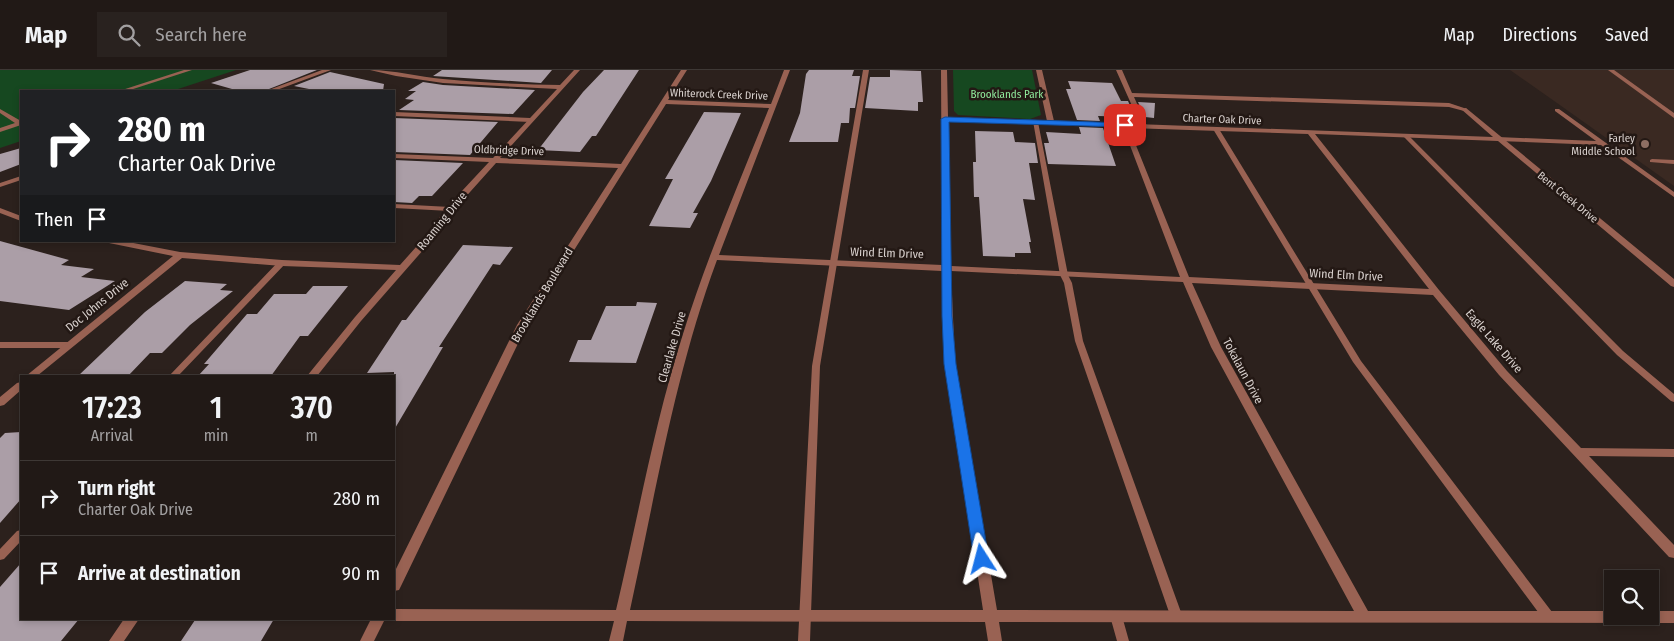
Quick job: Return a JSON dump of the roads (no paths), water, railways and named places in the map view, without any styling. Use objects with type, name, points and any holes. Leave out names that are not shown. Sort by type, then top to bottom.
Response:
[{"type":"street","points":[[273,90],[328,70]]},
{"type":"street","points":[[373,70],[461,83],[561,87]]},
{"type":"street","name":"Roaming Drive","points":[[313,375],[428,239],[450,209],[577,70]]},
{"type":"street","name":"Brooklands Boulevard","points":[[395,584],[522,325],[684,70]]},
{"type":"street","name":"Clearlake Drive","points":[[616,641],[670,399],[687,334],[714,257],[787,70]]},
{"type":"street","points":[[944,70],[950,364],[995,641]]},
{"type":"street","points":[[1039,70],[1051,123]]},
{"type":"street","name":"Whiterock Creek Drive","points":[[663,102],[773,106]]},
{"type":"street","name":"Bent Creek Drive","points":[[1464,109],[1498,140],[1674,284]]},
{"type":"street","name":"Charter Oak Drive","points":[[945,119],[1498,140]]},
{"type":"street","name":"Tokalaun Drive","points":[[1125,125],[1186,280],[1216,347],[1364,616]]},
{"type":"street","name":"Eagle Lake Drive","points":[[1310,132],[1436,292],[1503,373],[1674,553]]},
{"type":"street","name":"Oldbridge Drive","points":[[395,156],[622,166]]},
{"type":"street","points":[[0,186],[20,178]]},
{"type":"street","points":[[0,210],[20,219]]},
{"type":"street","points":[[114,242],[180,254],[282,263],[402,268]]},
{"type":"street","name":"Doc Johns Drive","points":[[32,375],[180,254]]},
{"type":"street","name":"Wind Elm Drive","points":[[714,257],[1436,292]]},
{"type":"street","points":[[0,403],[20,386]]},
{"type":"street","points":[[1579,452],[1674,453]]},
{"type":"street","points":[[395,615],[1674,617]]},
{"type":"street","points":[[116,641],[131,620]]},
{"type":"street","points":[[366,641],[377,620]]},
{"type":"lane","points":[[125,90],[189,70]]},
{"type":"lane","points":[[804,641],[816,366],[866,70]]},
{"type":"lane","points":[[1119,70],[1144,126]]},
{"type":"lane","points":[[1611,70],[1674,116]]},
{"type":"lane","points":[[1130,95],[1450,105],[1464,109]]},
{"type":"lane","points":[[1557,110],[1674,195]]},
{"type":"lane","points":[[0,111],[20,122]]},
{"type":"lane","points":[[395,114],[530,120]]},
{"type":"lane","points":[[1035,122],[1064,275],[1068,284],[1079,341],[1176,615]]},
{"type":"lane","points":[[0,130],[20,123]]},
{"type":"lane","points":[[1216,129],[1357,362],[1548,616]]},
{"type":"lane","points":[[1406,136],[1620,353],[1674,399]]},
{"type":"lane","points":[[1498,140],[1602,143]]},
{"type":"lane","points":[[1652,161],[1674,162]]},
{"type":"lane","points":[[395,206],[450,209]]},
{"type":"lane","points":[[174,375],[282,263]]},
{"type":"lane","points":[[0,344],[68,345]]},
{"type":"lane","points":[[0,556],[20,535]]},
{"type":"lane","points":[[1116,616],[1123,641]]},
{"type":"place","name":"Farley Middle School","points":[[1645,144]]},
{"type":"park label","name":"Brooklands Park","points":[[1007,94]]}]
